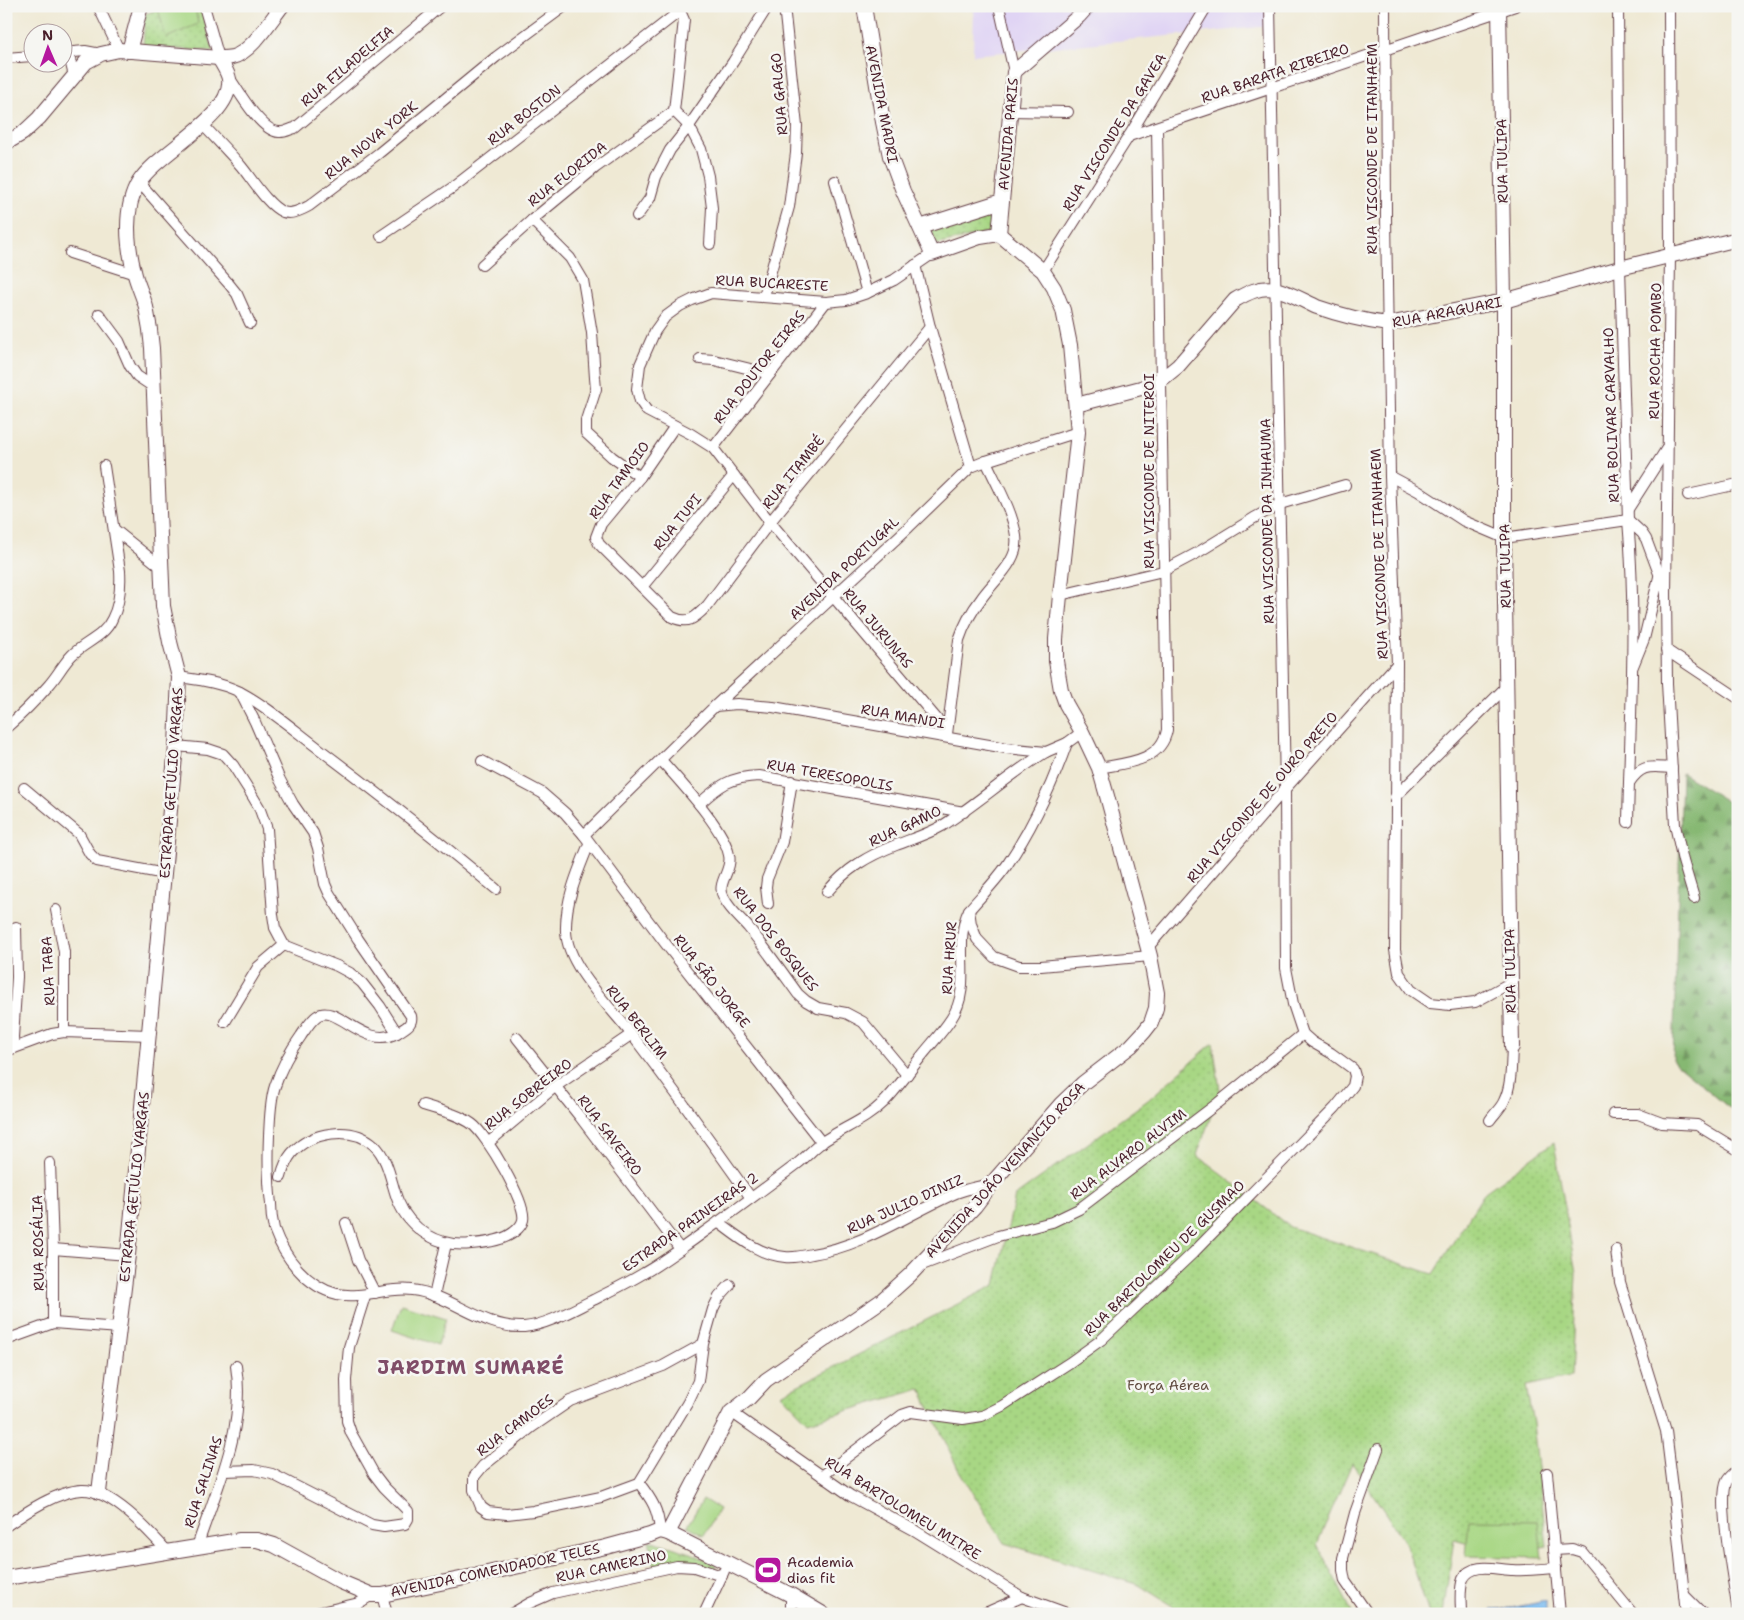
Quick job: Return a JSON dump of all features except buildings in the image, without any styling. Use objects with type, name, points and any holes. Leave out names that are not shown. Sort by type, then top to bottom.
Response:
[{"type":"main road","points":[[124,50],[141,6]]},
{"type":"main road","points":[[6,143],[23,133],[39,118],[86,62],[101,54],[124,50],[220,58],[233,57],[242,53],[256,39],[282,6]]},
{"type":"main road","name":"AVENIDA MADRI","points":[[864,6],[882,122],[890,156],[903,191],[932,254]]},
{"type":"main road","points":[[1014,72],[1088,6]]},
{"type":"main road","name":"RUA TULIPA","points":[[1499,9],[1504,302],[1504,538],[1512,1047]]},
{"type":"main road","points":[[220,58],[229,78]]},
{"type":"main road","name":"AVENIDA PARIS","points":[[999,234],[1014,72]]},
{"type":"main road","name":"ESTRADA GETÚLIO VARGAS","points":[[99,1492],[128,1255],[165,874],[176,746],[179,677],[163,606],[155,388],[150,327],[130,251],[129,207],[133,194],[152,166],[204,126],[226,94],[229,78]]},
{"type":"main road","points":[[920,227],[1002,201]]},
{"type":"main road","points":[[932,254],[980,237],[999,234]]},
{"type":"main road","name":"AVENIDA JOÃO VENANCIO ROSA","points":[[664,1532],[731,1412],[785,1365],[881,1301],[919,1266],[975,1206],[1061,1104],[1083,1082],[1131,1046],[1151,1023],[1156,1008],[1157,993],[1149,952],[1098,768],[1082,732],[1066,704],[1056,661],[1060,595],[1078,432],[1070,345],[1063,310],[1054,288],[1043,270],[999,234]]},
{"type":"main road","name":"RUA ARAGUARI","points":[[1076,405],[1141,388],[1162,379],[1178,366],[1236,300],[1248,292],[1260,289],[1275,289],[1316,306],[1347,316],[1368,322],[1388,324],[1504,302],[1620,268],[1738,239]]},
{"type":"main road","points":[[664,1532],[728,1563],[823,1614]]},
{"type":"main road","name":"AVENIDA COMENDADOR TELES","points":[[6,1578],[167,1551],[240,1540],[257,1540],[274,1545],[341,1582],[377,1595],[431,1586],[664,1532]]},
{"type":"street","points":[[98,6],[124,50]]},
{"type":"street","points":[[204,6],[220,58]]},
{"type":"street","name":"RUA FILADELFIA","points":[[229,78],[262,123],[280,133],[295,128],[441,6]]},
{"type":"street","name":"RUA NOVA YORK","points":[[204,126],[269,201],[282,212],[299,210],[309,206],[379,153],[496,57],[565,6]]},
{"type":"street","points":[[637,216],[650,198],[656,177],[670,150],[733,62],[768,6]]},
{"type":"street","name":"RUA GALGO","points":[[764,296],[789,207],[796,154],[797,126],[784,6]]},
{"type":"street","name":"AVENIDA PARIS","points":[[999,6],[1014,72]]},
{"type":"street","name":"RUA VISCONDE DA GAVEA","points":[[1043,270],[1129,136],[1207,6]]},
{"type":"street","name":"RUA VISCONDE DA INHAUMA","points":[[1270,6],[1285,789],[1286,968],[1293,1004],[1302,1034]]},
{"type":"street","name":"RUA VISCONDE DE ITANHAEM","points":[[1385,6],[1390,476],[1396,664],[1395,950],[1399,973],[1411,990],[1430,1002],[1450,1005],[1475,1002],[1510,983]]},
{"type":"street","name":"RUA BARATA RIBEIRO","points":[[1129,136],[1386,50],[1499,9],[1515,6]]},
{"type":"street","name":"RUA BOLIVAR CARVALHO","points":[[1618,6],[1620,268],[1628,515],[1632,561],[1628,822]]},
{"type":"street","name":"RUA ROCHA POMBO","points":[[1669,6],[1670,255],[1666,650],[1675,825],[1694,898]]},
{"type":"street","points":[[676,8],[684,20],[684,33],[674,111],[689,126],[701,149],[708,176],[712,208],[710,244]]},
{"type":"street","name":"RUA BOSTON","points":[[381,236],[452,188],[676,8]]},
{"type":"street","points":[[72,52],[85,51],[101,54]]},
{"type":"street","points":[[6,58],[22,57]]},
{"type":"street","points":[[72,68],[74,76]]},
{"type":"street","name":"RUA FLORIDA","points":[[482,265],[532,220],[595,168],[674,111]]},
{"type":"street","points":[[1010,111],[1068,112]]},
{"type":"street","name":"RUA VISCONDE DE NITEROI","points":[[1098,768],[1148,756],[1158,750],[1165,740],[1167,730],[1157,127]]},
{"type":"street","points":[[835,181],[867,294]]},
{"type":"street","points":[[140,182],[237,294],[250,323]]},
{"type":"street","points":[[532,220],[570,258],[583,280],[592,333],[596,389],[586,420],[586,433],[612,457],[640,477]]},
{"type":"street","points":[[70,253],[135,274]]},
{"type":"street","name":"RUA BUCARESTE","points":[[713,448],[647,410],[640,401],[637,389],[640,365],[655,331],[665,316],[680,306],[710,292],[826,302],[846,300],[867,294],[894,280],[932,254]]},
{"type":"street","points":[[915,265],[930,327],[971,467],[1078,432]]},
{"type":"street","name":"RUA DOUTOR EIRAS","points":[[713,448],[826,302]]},
{"type":"street","points":[[99,314],[118,341],[137,376],[155,388]]},
{"type":"street","name":"RUA ITAMBÉ","points":[[642,587],[672,617],[680,621],[686,621],[698,615],[770,522],[930,327]]},
{"type":"street","points":[[700,359],[724,362],[770,374]]},
{"type":"street","name":"RUA TAMOIO","points":[[642,587],[599,544],[596,537],[601,524],[640,477],[675,426]]},
{"type":"street","points":[[1390,476],[1418,491],[1464,521],[1504,538],[1628,515],[1668,447]]},
{"type":"street","name":"RUA JURUNAS","points":[[713,448],[770,522],[947,734]]},
{"type":"street","points":[[947,734],[959,640],[964,626],[982,596],[1008,564],[1016,549],[1017,538],[1013,524],[986,461]]},
{"type":"street","points":[[6,728],[50,684],[74,652],[105,630],[112,620],[119,602],[120,571],[104,466]]},
{"type":"street","name":"AVENIDA PORTUGAL","points":[[586,839],[715,706],[909,527],[971,467]]},
{"type":"street","name":"RUA TUPI","points":[[642,587],[734,475]]},
{"type":"street","points":[[1688,495],[1738,484]]},
{"type":"street","points":[[1060,595],[1163,571],[1280,504],[1345,485]]},
{"type":"street","points":[[1628,515],[1646,539],[1666,594]]},
{"type":"street","points":[[115,530],[161,567]]},
{"type":"street","points":[[1631,671],[1644,639],[1660,576]]},
{"type":"street","points":[[1666,650],[1738,698]]},
{"type":"street","name":"RUA VISCONDE DE OURO PRETO","points":[[1149,952],[1285,789],[1396,664]]},
{"type":"street","points":[[179,677],[211,682],[240,692],[267,710],[385,799],[496,889]]},
{"type":"street","points":[[1395,797],[1506,687]]},
{"type":"street","points":[[176,746],[208,749],[223,754],[233,765],[258,807],[267,829],[273,915],[276,928],[284,945],[350,973],[362,983],[380,1006],[397,1033],[409,1025],[411,1022],[410,1016],[329,893],[313,833],[293,804],[280,780],[256,722],[240,692]]},
{"type":"street","name":"RUA MANDI","points":[[715,706],[737,704],[773,707],[947,734],[1006,748],[1046,752],[1067,743],[1082,732]]},
{"type":"street","name":"RUA HRUR","points":[[822,1143],[864,1119],[885,1101],[952,1019],[961,1001],[965,917],[1006,867],[1024,838],[1055,774],[1067,743]]},
{"type":"street","name":"RUA GAMO","points":[[827,892],[838,878],[864,859],[928,833],[964,812],[1024,766],[1046,752]]},
{"type":"street","name":"RUA DOS BOSQUES","points":[[661,760],[699,804],[722,837],[730,857],[721,885],[721,892],[728,905],[749,928],[798,994],[818,1008],[846,1012],[864,1022],[906,1075]]},
{"type":"street","name":"RUA SÃO JORGE","points":[[482,761],[542,793],[565,813],[822,1143]]},
{"type":"street","points":[[1629,783],[1636,772],[1644,768],[1672,768]]},
{"type":"street","name":"RUA TERESOPOLIS","points":[[699,804],[716,789],[732,779],[759,776],[964,812]]},
{"type":"street","points":[[768,904],[767,879],[782,842],[792,781]]},
{"type":"street","points":[[24,788],[79,834],[90,854],[97,860],[165,874]]},
{"type":"street","name":"RUA BERLIM","points":[[586,839],[569,905],[566,932],[572,955],[594,989],[632,1034],[751,1198]]},
{"type":"street","name":"RUA TABA","points":[[56,910],[64,952],[64,1032]]},
{"type":"street","points":[[969,910],[976,939],[994,957],[1019,966],[1041,966],[1149,952]]},
{"type":"street","points":[[10,1049],[13,1037],[17,977],[16,927]]},
{"type":"street","points":[[225,1022],[258,967],[284,945]]},
{"type":"street","name":"ESTRADA PAINEIRAS 2","points":[[397,1033],[389,1038],[378,1038],[365,1034],[349,1023],[329,1014],[317,1015],[288,1056],[274,1088],[268,1157],[268,1181],[273,1227],[291,1260],[305,1277],[322,1289],[339,1294],[370,1294],[412,1290],[434,1296],[474,1316],[506,1325],[522,1327],[538,1324],[574,1310],[647,1272],[751,1198],[822,1143]]},
{"type":"street","points":[[10,1049],[52,1034],[64,1032],[149,1036]]},
{"type":"street","name":"RUA SOBREIRO","points":[[281,1178],[286,1162],[291,1154],[314,1137],[327,1134],[358,1136],[375,1146],[384,1159],[398,1201],[408,1218],[428,1236],[446,1244],[462,1245],[489,1242],[513,1233],[520,1226],[523,1219],[523,1210],[518,1194],[488,1143],[556,1086],[632,1034]]},
{"type":"street","name":"RUA ALVARO ALVIM","points":[[919,1266],[998,1236],[1052,1222],[1079,1209],[1210,1109],[1302,1034]]},
{"type":"street","name":"RUA BARTOLOMEU DE GUSMAO","points":[[822,1476],[902,1415],[911,1412],[963,1418],[982,1416],[1016,1398],[1100,1340],[1200,1246],[1336,1108],[1353,1086],[1355,1076],[1353,1069],[1302,1034]]},
{"type":"street","name":"RUA SAVEIRO","points":[[517,1038],[556,1086],[680,1249]]},
{"type":"street","name":"RUA TULIPA","points":[[1490,1120],[1504,1103],[1507,1095],[1510,1084],[1512,1047]]},
{"type":"street","points":[[423,1105],[447,1112],[472,1124],[488,1143]]},
{"type":"street","points":[[1614,1114],[1638,1114],[1662,1123],[1697,1125],[1737,1149]]},
{"type":"street","name":"RUA ROSÁLIA","points":[[50,1163],[53,1323]]},
{"type":"street","name":"RUA JULIO DINIZ","points":[[718,1222],[746,1243],[771,1254],[796,1257],[824,1252],[856,1242],[956,1193],[994,1182]]},
{"type":"street","points":[[224,1471],[254,1470],[272,1474],[372,1525],[384,1528],[406,1524],[408,1511],[374,1474],[351,1433],[347,1421],[346,1380],[349,1347],[370,1294],[346,1223]]},
{"type":"street","points":[[434,1296],[446,1244]]},
{"type":"street","points":[[53,1249],[128,1255]]},
{"type":"street","points":[[1616,1250],[1620,1282],[1666,1431],[1686,1614]]},
{"type":"street","points":[[664,1532],[659,1515],[639,1483],[688,1402],[698,1381],[704,1344],[713,1309],[719,1297],[730,1285]]},
{"type":"street","points":[[6,1340],[53,1323],[120,1328]]},
{"type":"street","name":"RUA CAMOES","points":[[639,1483],[601,1497],[507,1514],[488,1512],[481,1507],[474,1490],[474,1477],[483,1466],[532,1427],[570,1401],[663,1366],[704,1344]]},
{"type":"street","name":"RUA SALINAS","points":[[197,1547],[231,1446],[237,1409],[238,1382],[236,1366]]},
{"type":"street","name":"RUA BARTOLOMEU MITRE","points":[[731,1412],[851,1496],[914,1530],[1022,1597],[1069,1614]]},
{"type":"street","points":[[1368,1614],[1345,1581],[1343,1558],[1355,1513],[1378,1449]]},
{"type":"street","points":[[1738,1470],[1727,1480],[1724,1492],[1726,1536],[1738,1614]]},
{"type":"street","points":[[1546,1473],[1560,1614]]},
{"type":"street","points":[[6,1526],[36,1507],[69,1492],[83,1490],[99,1492],[125,1510],[153,1535],[167,1551]]},
{"type":"street","points":[[1554,1550],[1572,1549],[1582,1552],[1633,1614]]},
{"type":"street","points":[[704,1614],[728,1563]]},
{"type":"street","name":"RUA CAMERINO","points":[[511,1614],[530,1602],[553,1593],[677,1566],[694,1567],[722,1576]]},
{"type":"street","points":[[1461,1614],[1461,1586],[1464,1578],[1472,1570],[1482,1568],[1513,1570],[1556,1568]]},
{"type":"street","points":[[312,1614],[359,1603],[377,1595],[387,1614]]},
{"type":"street","points":[[1684,1595],[1703,1614]]},
{"type":"street","points":[[791,1596],[791,1614]]},
{"type":"street","points":[[983,1614],[1022,1597]]},
{"type":"shaded area","points":[[974,6],[1271,6],[1271,26],[973,55]]},
{"type":"green space","points":[[167,6],[201,6],[213,51],[143,47],[145,14]]},
{"type":"green space","points":[[168,6],[195,6],[198,24],[166,38],[158,9]]},
{"type":"green space","points":[[997,207],[994,231],[936,245],[931,227]]},
{"type":"green space","points":[[1682,773],[1738,808],[1738,1112],[1734,1112],[1673,1061]]},
{"type":"green space","name":"Força Aérea","points":[[1213,1043],[1220,1090],[1197,1155],[1290,1227],[1433,1274],[1485,1192],[1554,1142],[1576,1274],[1571,1377],[1526,1386],[1533,1423],[1547,1546],[1506,1553],[1454,1539],[1443,1614],[1429,1614],[1406,1544],[1352,1463],[1317,1544],[1353,1614],[1185,1614],[1139,1585],[1004,1543],[958,1469],[921,1389],[808,1422],[781,1394],[995,1285],[1015,1196],[1148,1100]]},
{"type":"green space","points":[[401,1304],[446,1318],[438,1345],[392,1330]]},
{"type":"green space","points":[[703,1499],[719,1509],[704,1535],[687,1526]]},
{"type":"green space","points":[[1469,1520],[1538,1521],[1542,1558],[1466,1556]]},
{"type":"green space","points":[[649,1540],[691,1553],[715,1564],[716,1567],[713,1569],[674,1561],[667,1561],[655,1566]]},
{"type":"water","points":[[1546,1601],[1546,1614],[1486,1614],[1492,1609],[1511,1608]]},
{"type":"place","name":"Academia dias fit","points":[[768,1570]]},
{"type":"district","name":"JARDIM SUMARÉ","points":[[471,1367]]}]
